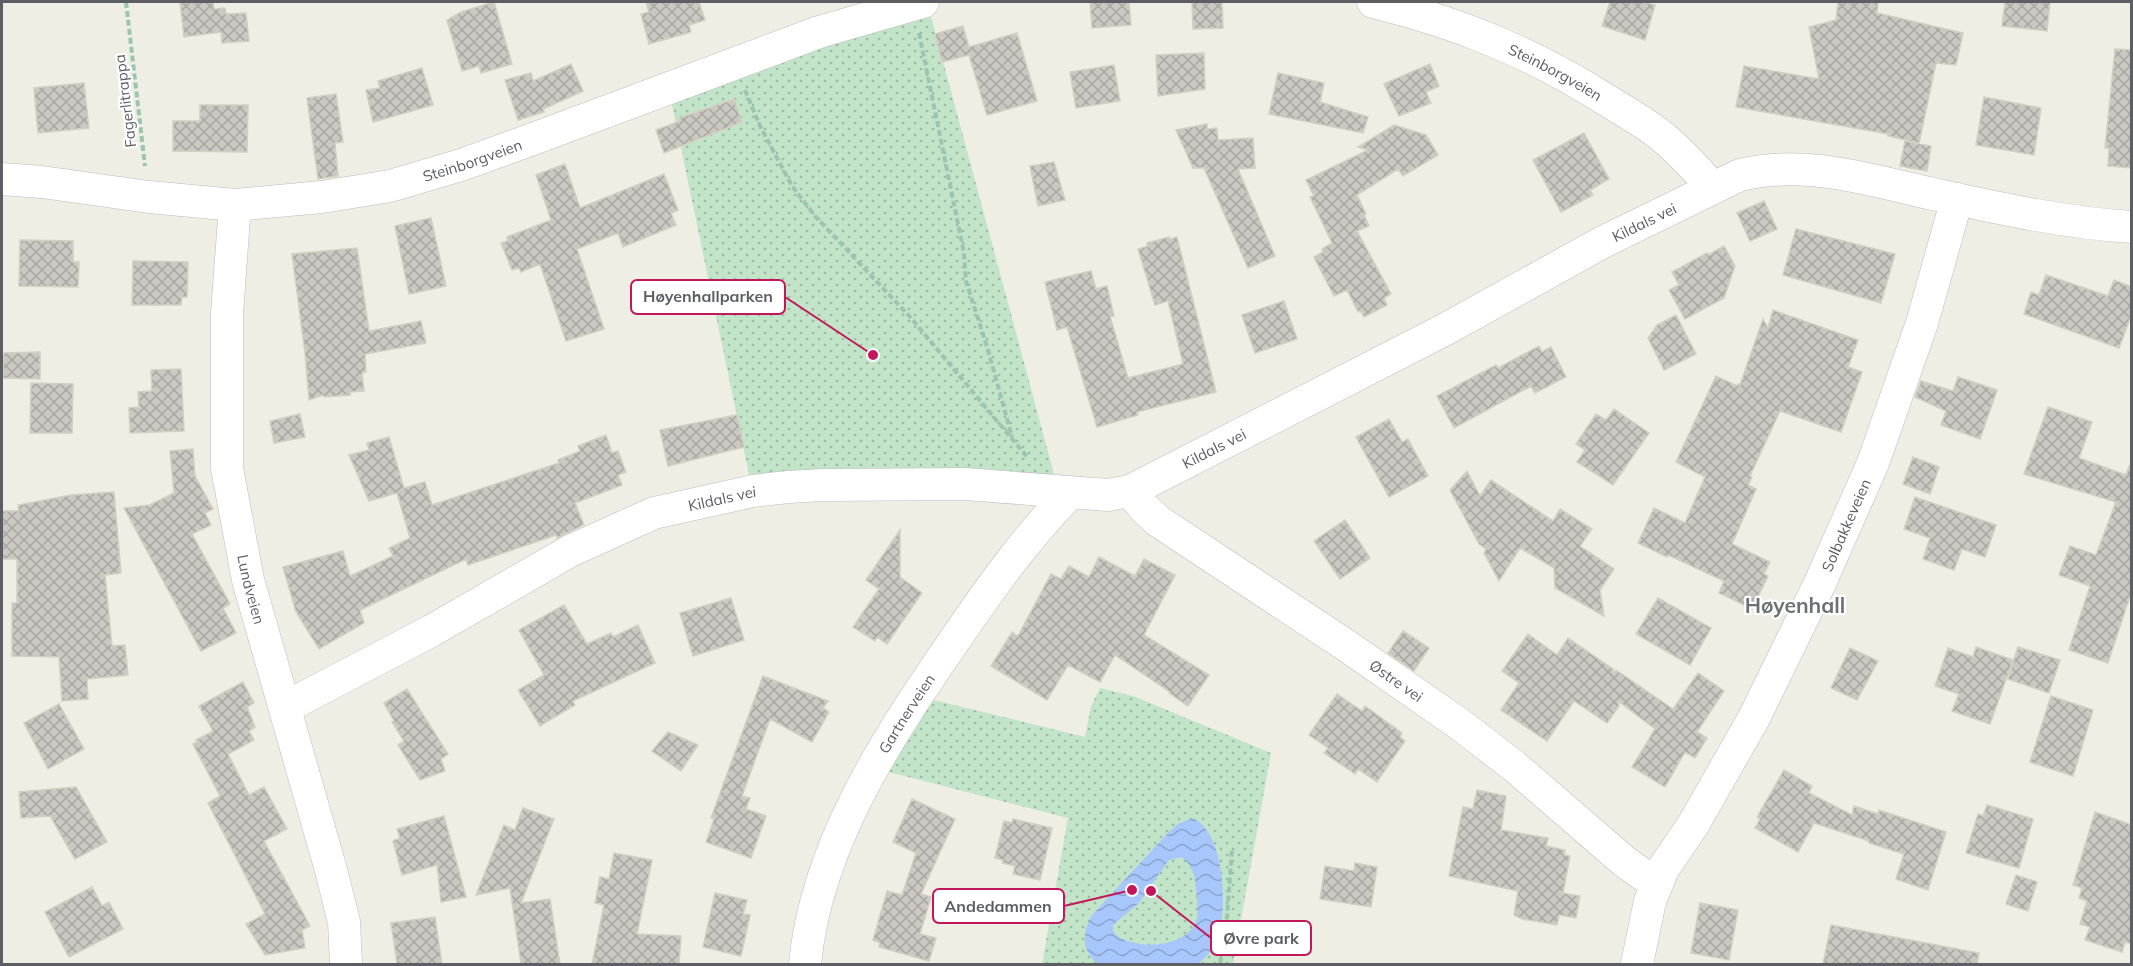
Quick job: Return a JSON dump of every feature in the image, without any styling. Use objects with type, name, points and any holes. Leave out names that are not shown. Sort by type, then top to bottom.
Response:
[{"type":"street","name":"Steinborgveien","points":[[1373,2],[1467,29],[1563,73],[1654,130],[1687,159],[1713,188]]},
{"type":"street","name":"Steinborgveien","points":[[2,179],[235,205],[322,197],[390,186],[472,161],[819,32],[918,3]]},
{"type":"street","name":"Kildals vei","points":[[286,707],[431,631],[570,551],[654,513],[725,497],[788,487],[965,484],[1108,495],[1130,491],[1444,330],[1603,242],[1740,175],[1761,170],[1813,168],[2049,217],[2132,227]]},
{"type":"street","name":"Solbakkeveien","points":[[1637,964],[1650,901],[1663,869],[1693,825],[1754,718],[1820,583],[1873,463],[1922,324],[1957,199]]},
{"type":"street","name":"Lundveien","points":[[235,205],[227,314],[227,468],[248,580],[286,707],[344,922],[346,964]]},
{"type":"street","name":"Østre vei","points":[[1130,491],[1143,508],[1158,521],[1344,644],[1467,730],[1514,766],[1625,862],[1656,884]]},
{"type":"street","name":"Gartnerveien","points":[[805,964],[809,933],[823,882],[851,808],[912,702],[975,611],[1024,543],[1070,493]]},
{"type":"path","name":"Fagerlitrappa","points":[[126,2],[148,197]]},
{"type":"path","points":[[918,3],[964,253],[966,281],[1013,441]]},
{"type":"path","points":[[732,64],[792,186],[815,216],[911,318],[1030,461],[1036,474],[1038,489]]},
{"type":"path","points":[[1220,964],[1227,917],[1232,849]]},
{"type":"green space","points":[[930,13],[1054,474],[946,472],[750,479],[671,100],[799,54]]},
{"type":"green space","points":[[1100,688],[1133,696],[1271,753],[1233,964],[1042,964],[1068,818],[885,771],[927,700],[1085,737],[1091,706]]},
{"type":"water","points":[[1192,818],[1203,825],[1217,854],[1221,872],[1223,910],[1216,943],[1210,953],[1198,964],[1098,964],[1088,953],[1085,941],[1086,928],[1092,915],[1178,824]],"holes":[[[1182,857],[1194,876],[1197,918],[1192,928],[1184,936],[1160,944],[1146,945],[1133,943],[1113,932],[1113,925],[1139,903],[1169,860]]]},
{"type":"building","points":[[180,2],[213,2],[214,9],[225,8],[226,14],[246,13],[249,41],[222,43],[221,32],[184,37]]},
{"type":"building","points":[[494,2],[512,64],[481,73],[479,66],[462,71],[447,20],[461,12]]},
{"type":"building","points":[[646,2],[699,2],[705,20],[689,25],[691,32],[649,44],[641,14],[649,12]]},
{"type":"building","points":[[1090,2],[1129,2],[1131,25],[1092,28]]},
{"type":"building","points":[[1192,2],[1222,2],[1223,28],[1193,29]]},
{"type":"building","points":[[1610,2],[1643,2],[1655,5],[1645,40],[1602,26]]},
{"type":"building","points":[[1838,2],[1878,2],[1877,13],[1963,33],[1956,65],[1936,63],[1919,143],[1888,136],[1888,134],[1736,107],[1744,66],[1819,79],[1809,27],[1836,20]]},
{"type":"building","points":[[2005,2],[2050,2],[2047,31],[2002,26]]},
{"type":"building","points":[[963,26],[969,47],[1017,33],[1037,101],[987,115],[969,55],[942,62],[935,34]]},
{"type":"building","points":[[2115,49],[2132,50],[2132,168],[2108,166],[2109,148],[2105,148]]},
{"type":"building","points":[[1204,53],[1205,89],[1158,96],[1156,55]]},
{"type":"building","points":[[571,64],[583,91],[543,109],[544,112],[518,120],[505,80],[531,73],[533,81]]},
{"type":"building","points":[[1430,64],[1439,86],[1426,92],[1431,103],[1399,116],[1384,84]]},
{"type":"building","points":[[1114,65],[1120,101],[1076,108],[1070,72]]},
{"type":"building","points":[[422,68],[433,105],[373,122],[366,90],[380,88],[378,81]]},
{"type":"building","points":[[1278,73],[1324,83],[1320,102],[1368,117],[1363,133],[1269,114]]},
{"type":"building","points":[[84,83],[89,128],[38,133],[34,88]]},
{"type":"building","points":[[336,94],[343,142],[335,143],[338,176],[318,179],[307,98]]},
{"type":"building","points":[[1984,97],[2041,108],[2034,155],[1976,145]]},
{"type":"building","points":[[734,99],[742,122],[664,153],[656,130],[680,121],[679,118]]},
{"type":"building","points":[[200,105],[248,105],[247,152],[173,151],[173,121],[200,121]]},
{"type":"building","points":[[1207,124],[1207,129],[1217,128],[1218,140],[1253,138],[1255,168],[1238,169],[1275,256],[1248,268],[1204,168],[1193,168],[1176,130]]},
{"type":"building","points":[[1394,125],[1426,135],[1438,155],[1403,176],[1398,169],[1357,195],[1369,226],[1357,231],[1391,294],[1384,298],[1387,305],[1364,317],[1360,310],[1358,312],[1347,290],[1334,296],[1314,257],[1332,243],[1310,197],[1314,196],[1306,180],[1368,150],[1358,147]]},
{"type":"building","points":[[1584,133],[1609,179],[1590,190],[1593,195],[1561,212],[1533,160]]},
{"type":"building","points":[[1905,141],[1931,146],[1927,171],[1900,166]]},
{"type":"building","points":[[1054,162],[1065,200],[1038,206],[1030,166]]},
{"type":"building","points":[[565,164],[580,208],[664,174],[678,210],[671,213],[676,225],[623,247],[618,233],[577,249],[604,329],[566,341],[540,264],[521,272],[519,268],[512,270],[501,243],[508,241],[507,237],[551,220],[536,175]]},
{"type":"building","points":[[1764,201],[1777,229],[1750,241],[1737,213]]},
{"type":"building","points":[[431,218],[446,286],[409,294],[395,226]]},
{"type":"building","points":[[1796,229],[1895,254],[1881,303],[1783,275]]},
{"type":"building","points":[[1169,237],[1170,239],[1177,237],[1216,392],[1137,412],[1138,415],[1097,427],[1067,327],[1057,330],[1045,282],[1091,271],[1096,289],[1107,286],[1114,316],[1110,316],[1128,378],[1183,364],[1168,301],[1155,305],[1138,249],[1148,246],[1147,243]]},
{"type":"building","points":[[20,240],[73,241],[73,262],[79,262],[78,287],[19,286]]},
{"type":"building","points":[[1724,246],[1735,266],[1724,298],[1685,319],[1669,290],[1679,285],[1672,272]]},
{"type":"building","points":[[357,248],[369,331],[421,321],[426,343],[365,354],[366,372],[362,373],[364,391],[350,392],[350,395],[324,397],[323,395],[309,400],[292,254]]},
{"type":"building","points":[[133,261],[188,262],[187,297],[182,297],[181,305],[132,305]]},
{"type":"building","points":[[2046,275],[2108,296],[2114,280],[2132,287],[2132,313],[2119,348],[2024,314],[2031,292],[2039,295]]},
{"type":"building","points":[[1284,301],[1297,339],[1255,353],[1242,315]]},
{"type":"building","points":[[1773,310],[1858,340],[1848,367],[1862,372],[1841,432],[1780,411],[1750,476],[1752,477],[1748,485],[1756,489],[1732,544],[1770,562],[1764,574],[1768,576],[1752,609],[1719,593],[1724,581],[1638,543],[1654,508],[1685,523],[1705,477],[1676,462],[1716,376],[1737,386],[1740,385],[1763,319],[1768,328]]},
{"type":"building","points":[[1676,315],[1696,354],[1664,370],[1648,338],[1657,325]]},
{"type":"building","points":[[1539,346],[1542,352],[1551,347],[1566,377],[1535,393],[1531,386],[1454,428],[1437,396],[1496,365],[1498,368]]},
{"type":"building","points":[[40,352],[40,379],[3,378],[4,353]]},
{"type":"building","points":[[181,369],[184,431],[130,433],[129,408],[139,407],[138,392],[152,391],[151,370]]},
{"type":"building","points":[[1958,377],[1997,390],[1980,439],[1941,425],[1946,411],[1915,397],[1921,381],[1953,391]]},
{"type":"building","points":[[31,383],[73,384],[72,433],[30,433]]},
{"type":"building","points":[[2048,407],[2092,422],[2079,458],[2126,475],[2129,466],[2132,467],[2132,590],[2108,663],[2069,650],[2090,586],[2059,575],[2070,546],[2096,555],[2116,502],[2024,474]]},
{"type":"building","points":[[1614,409],[1649,433],[1613,485],[1577,462],[1585,450],[1576,444],[1596,414],[1606,420]]},
{"type":"building","points":[[300,414],[305,437],[274,443],[270,421]]},
{"type":"building","points":[[737,415],[744,447],[668,466],[660,430]]},
{"type":"building","points":[[1389,419],[1402,442],[1408,439],[1428,476],[1389,497],[1356,437]]},
{"type":"building","points":[[606,435],[612,453],[618,451],[626,472],[618,475],[622,485],[575,503],[584,525],[557,538],[556,535],[468,565],[466,559],[360,610],[364,623],[319,649],[296,612],[283,567],[343,551],[350,576],[393,556],[389,548],[410,538],[397,493],[369,501],[349,455],[369,450],[367,443],[389,437],[404,488],[425,482],[432,505],[559,463],[558,460],[580,451],[578,446]]},
{"type":"building","points":[[193,449],[195,476],[213,509],[205,513],[211,525],[192,534],[230,604],[223,608],[236,633],[201,651],[124,508],[150,505],[174,493],[170,451]]},
{"type":"building","points":[[1913,457],[1939,467],[1930,494],[1903,484]]},
{"type":"building","points":[[1467,471],[1480,496],[1491,480],[1553,521],[1560,509],[1592,529],[1580,546],[1614,569],[1600,590],[1604,616],[1555,588],[1554,568],[1520,548],[1499,581],[1484,553],[1486,549],[1479,544],[1450,490]]},
{"type":"building","points":[[114,492],[121,573],[105,575],[112,646],[125,645],[128,675],[87,679],[88,699],[62,701],[59,657],[12,656],[12,603],[17,603],[17,559],[2,559],[2,511],[19,511],[18,505],[71,495]]},
{"type":"building","points":[[1915,497],[1996,525],[1985,557],[1962,549],[1954,570],[1923,559],[1930,538],[1904,529]]},
{"type":"building","points":[[1345,520],[1370,558],[1340,579],[1314,541]]},
{"type":"building","points":[[900,530],[900,577],[922,593],[887,644],[877,637],[875,641],[853,627],[879,589],[866,580]]},
{"type":"building","points":[[1099,557],[1135,576],[1144,559],[1175,575],[1144,635],[1209,675],[1188,706],[1115,655],[1100,682],[1068,665],[1047,700],[991,666],[1012,632],[1018,636],[1051,574],[1061,579],[1069,566],[1089,577]]},
{"type":"building","points":[[731,598],[744,640],[693,656],[680,613]]},
{"type":"building","points":[[1658,598],[1711,628],[1690,665],[1636,634]]},
{"type":"building","points":[[564,605],[587,644],[611,633],[613,637],[638,625],[655,663],[573,701],[575,705],[540,726],[518,690],[544,675],[519,630]]},
{"type":"building","points":[[1403,631],[1429,648],[1414,671],[1388,653]]},
{"type":"building","points":[[1528,634],[1557,655],[1568,638],[1613,669],[1614,674],[1616,670],[1673,709],[1698,673],[1724,691],[1697,732],[1707,738],[1695,758],[1685,752],[1665,787],[1632,767],[1655,729],[1618,701],[1619,706],[1607,723],[1574,701],[1547,741],[1501,710],[1519,683],[1502,671]]},
{"type":"building","points":[[1976,647],[2013,660],[1990,724],[1952,711],[1959,694],[1935,686],[1948,648],[1973,657]]},
{"type":"building","points":[[2018,647],[2060,660],[2049,693],[2008,679]]},
{"type":"building","points":[[1850,648],[1878,661],[1857,700],[1831,688]]},
{"type":"building","points":[[763,676],[828,701],[823,708],[829,712],[812,742],[770,719],[742,796],[750,798],[746,809],[766,816],[751,858],[706,842],[714,819],[711,818]]},
{"type":"building","points":[[243,682],[254,703],[247,707],[255,727],[249,731],[254,740],[228,754],[249,795],[264,787],[287,829],[264,841],[310,926],[302,930],[305,948],[265,955],[246,924],[265,914],[208,803],[220,796],[193,744],[213,731],[199,706]]},
{"type":"building","points":[[407,689],[448,754],[441,759],[445,771],[420,780],[398,745],[404,741],[384,703]]},
{"type":"building","points":[[1337,694],[1362,711],[1365,706],[1402,733],[1400,737],[1405,741],[1377,782],[1358,769],[1355,774],[1324,753],[1328,748],[1309,735]]},
{"type":"building","points":[[2051,696],[2093,710],[2073,776],[2030,762]]},
{"type":"building","points":[[59,704],[84,749],[48,769],[24,723]]},
{"type":"building","points":[[668,732],[698,745],[681,771],[652,751]]},
{"type":"building","points":[[1784,770],[1812,786],[1809,793],[1852,815],[1854,806],[1878,814],[1879,810],[1946,832],[1928,890],[1896,879],[1904,854],[1869,843],[1869,841],[1814,823],[1798,852],[1755,828],[1760,819],[1757,817]]},
{"type":"building","points":[[76,787],[107,842],[75,859],[50,816],[21,818],[19,792]]},
{"type":"building","points":[[1477,790],[1506,796],[1501,830],[1548,838],[1546,846],[1565,850],[1564,855],[1570,856],[1563,893],[1580,896],[1576,918],[1559,915],[1557,925],[1522,919],[1514,915],[1518,891],[1449,876],[1463,807],[1473,809]]},
{"type":"building","points":[[912,799],[955,819],[921,894],[931,897],[920,934],[936,938],[929,961],[879,947],[880,943],[873,940],[887,891],[902,895],[916,853],[893,842]]},
{"type":"building","points":[[1987,805],[2033,819],[2019,868],[1966,853],[1978,814],[1983,816]]},
{"type":"building","points":[[523,808],[554,819],[521,903],[550,899],[560,964],[521,964],[510,888],[476,895],[504,825],[515,830]]},
{"type":"building","points":[[2095,812],[2132,825],[2132,944],[2125,942],[2122,952],[2085,940],[2090,927],[2080,924],[2087,901],[2079,898],[2082,888],[2073,885]]},
{"type":"building","points":[[444,816],[466,897],[441,902],[437,865],[402,875],[393,841],[400,838],[397,829]]},
{"type":"building","points":[[1013,819],[1052,828],[1040,880],[1013,874],[1015,866],[1002,863],[1003,860],[995,858],[1004,821],[1012,823]]},
{"type":"building","points":[[614,853],[652,860],[637,934],[681,936],[679,964],[592,964],[604,905],[595,903],[600,877],[609,879]]},
{"type":"building","points":[[1355,863],[1377,867],[1371,907],[1320,899],[1325,866],[1354,871]]},
{"type":"building","points":[[2016,875],[2037,882],[2028,911],[2006,904]]},
{"type":"building","points":[[92,887],[102,906],[109,902],[123,929],[69,957],[45,912]]},
{"type":"building","points":[[715,893],[747,900],[743,914],[750,915],[741,956],[703,947]]},
{"type":"building","points":[[1700,903],[1738,910],[1729,960],[1691,953]]},
{"type":"building","points":[[435,917],[442,964],[397,964],[391,923]]},
{"type":"building","points":[[1831,925],[1979,953],[1977,964],[1823,964]]},
{"type":"place","name":"Høyenhallparken","points":[[873,355]]},
{"type":"place","name":"Andedammen","points":[[1132,890]]},
{"type":"place","name":"Øvre park","points":[[1151,891]]},
{"type":"district","name":"Høyenhall","points":[[1795,605]]}]
